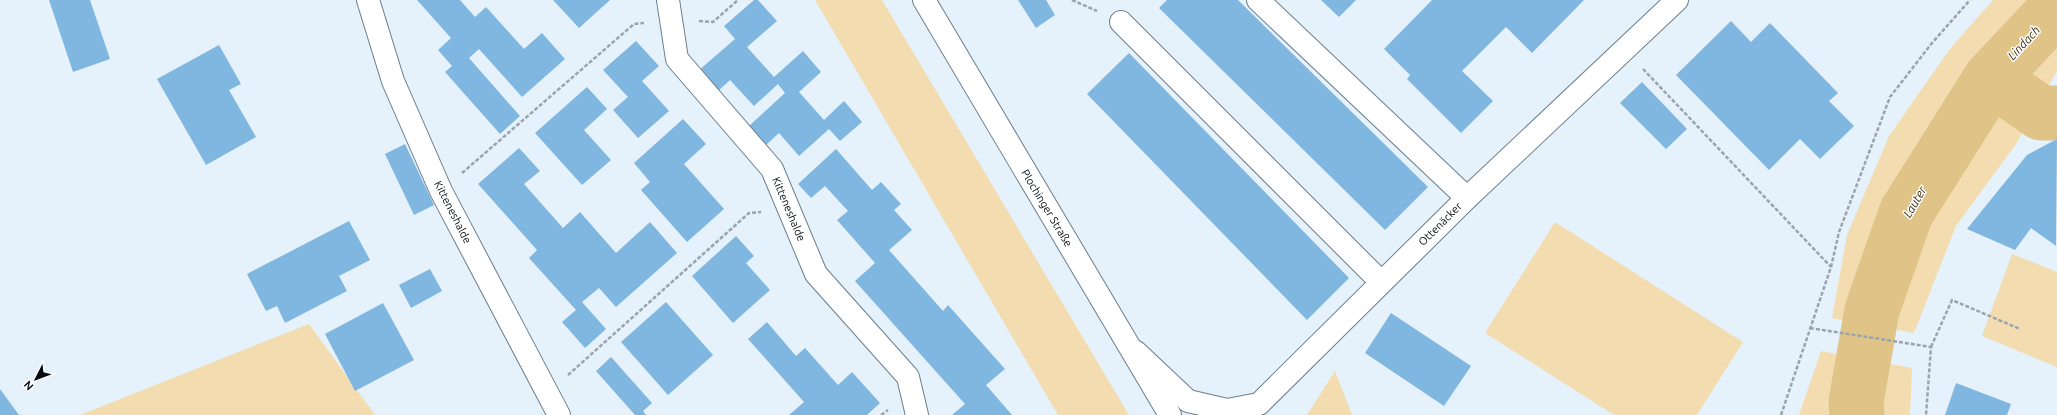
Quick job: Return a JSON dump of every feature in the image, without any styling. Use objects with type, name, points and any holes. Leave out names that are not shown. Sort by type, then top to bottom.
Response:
[{"type":"street","name":"Kitteneshalde","points":[[368,0],[394,81],[441,192],[559,415]]},
{"type":"street","name":"Plochinger Straße","points":[[924,0],[1170,415]]},
{"type":"street","points":[[1258,0],[1467,198]]},
{"type":"street","name":"Ottenäcker","points":[[1128,344],[1188,401],[1226,410],[1258,409],[1381,282],[1467,198],[1677,0]]},
{"type":"street","name":"Kitteneshalde","points":[[670,10],[677,59],[772,169],[816,274],[908,377],[917,415]]},
{"type":"street","points":[[1121,22],[1381,282]]},
{"type":"path","points":[[441,192],[634,24],[670,10],[713,22],[738,0]]},
{"type":"path","points":[[1782,415],[1831,267],[1839,232],[1890,96],[1932,43],[1970,0]]},
{"type":"path","points":[[1625,50],[1831,267]]},
{"type":"path","points":[[547,394],[749,213],[789,210]]},
{"type":"path","points":[[1926,415],[1931,347],[1952,300],[2020,329]]},
{"type":"path","points":[[1810,328],[1931,347]]},
{"type":"shaded area","points":[[815,0],[882,0],[1129,415],[1058,415]]},
{"type":"shaded area","points":[[1993,0],[2057,0],[2057,71],[2016,144],[1956,226],[1914,333],[1832,318],[1847,235],[1889,136],[1949,50]]},
{"type":"shaded area","points":[[1555,222],[1743,342],[1697,415],[1614,415],[1485,333]]},
{"type":"shaded area","points":[[2012,254],[2057,272],[2057,367],[1982,336]]},
{"type":"shaded area","points":[[309,324],[375,415],[80,415]]},
{"type":"shaded area","points":[[1821,351],[1912,368],[1910,415],[1799,415]]},
{"type":"shaded area","points":[[1335,371],[1352,415],[1307,415]]},
{"type":"building","points":[[49,0],[90,0],[110,59],[73,72]]},
{"type":"building","points":[[417,0],[460,0],[475,17],[486,7],[524,49],[542,33],[565,59],[522,97],[479,49],[469,58],[520,116],[500,134],[445,72],[452,66],[438,50],[451,38]]},
{"type":"building","points":[[553,0],[610,0],[579,28]]},
{"type":"building","points":[[754,0],[758,0],[777,21],[747,47],[774,77],[803,51],[821,72],[799,92],[824,120],[844,101],[862,122],[840,141],[829,129],[799,156],[779,133],[766,145],[749,126],[785,93],[778,84],[754,106],[730,80],[717,92],[698,71],[735,39],[724,26]]},
{"type":"building","points":[[1018,0],[1046,0],[1055,15],[1036,28]]},
{"type":"building","points":[[1167,0],[1238,0],[1428,187],[1385,230],[1159,8]]},
{"type":"building","points":[[1321,0],[1356,0],[1339,17]]},
{"type":"building","points":[[1432,0],[1584,0],[1532,53],[1506,27],[1462,71],[1493,101],[1461,133],[1407,79],[1410,75],[1384,49]]},
{"type":"building","points":[[1731,21],[1751,42],[1770,23],[1838,93],[1829,101],[1854,126],[1820,159],[1800,139],[1769,170],[1676,75]]},
{"type":"building","points":[[636,41],[659,66],[642,81],[669,111],[638,138],[613,110],[628,97],[603,70]]},
{"type":"building","points":[[219,45],[241,84],[229,90],[256,137],[206,165],[157,79]]},
{"type":"building","points":[[1129,53],[1349,278],[1307,320],[1087,94]]},
{"type":"building","points":[[1642,82],[1687,129],[1666,149],[1620,103]]},
{"type":"building","points":[[587,87],[607,109],[584,130],[611,160],[582,185],[535,133]]},
{"type":"building","points":[[683,119],[706,144],[684,164],[724,209],[687,242],[641,190],[650,182],[634,163]]},
{"type":"building","points":[[2057,139],[2056,246],[2031,228],[2015,250],[1967,229],[2027,155]]},
{"type":"building","points":[[405,144],[434,205],[414,215],[385,154]]},
{"type":"building","points":[[519,148],[540,171],[524,184],[563,228],[580,212],[616,253],[650,222],[677,253],[616,307],[599,288],[582,302],[606,329],[585,348],[562,322],[576,310],[529,258],[537,250],[478,184]]},
{"type":"building","points":[[836,149],[872,190],[881,182],[901,204],[894,210],[912,230],[889,250],[943,311],[948,305],[1005,369],[986,385],[1012,415],[952,415],[965,404],[855,281],[875,263],[837,220],[848,211],[825,186],[811,198],[798,184]]},
{"type":"building","points":[[349,221],[370,260],[339,276],[347,291],[285,323],[277,306],[266,311],[247,274]]},
{"type":"building","points":[[736,236],[754,256],[746,263],[770,290],[733,323],[692,276]]},
{"type":"building","points":[[430,269],[442,291],[411,308],[399,285]]},
{"type":"building","points":[[666,302],[713,355],[668,395],[621,342]]},
{"type":"building","points":[[383,303],[414,360],[355,391],[325,334]]},
{"type":"building","points":[[1391,313],[1471,366],[1444,406],[1365,353]]},
{"type":"building","points":[[767,322],[796,356],[805,348],[838,385],[852,372],[880,403],[867,415],[789,415],[804,402],[748,339]]},
{"type":"building","points":[[611,357],[652,403],[643,411],[646,415],[635,415],[596,371]]},
{"type":"building","points":[[1956,383],[2011,404],[2007,415],[1945,415]]},
{"type":"building","points":[[0,389],[19,415],[0,415]]},
{"type":"waterway","name":"Lauter","points":[[1857,415],[1856,402],[1872,310],[1906,213],[1991,78],[2057,8]]},
{"type":"waterway","name":"Lauter","points":[[1991,78],[2041,113],[2057,113]]},
{"type":"waterway","points":[[1861,380],[1870,415]]},
{"type":"water label","name":"Lindach","points":[[2024,43]]}]
